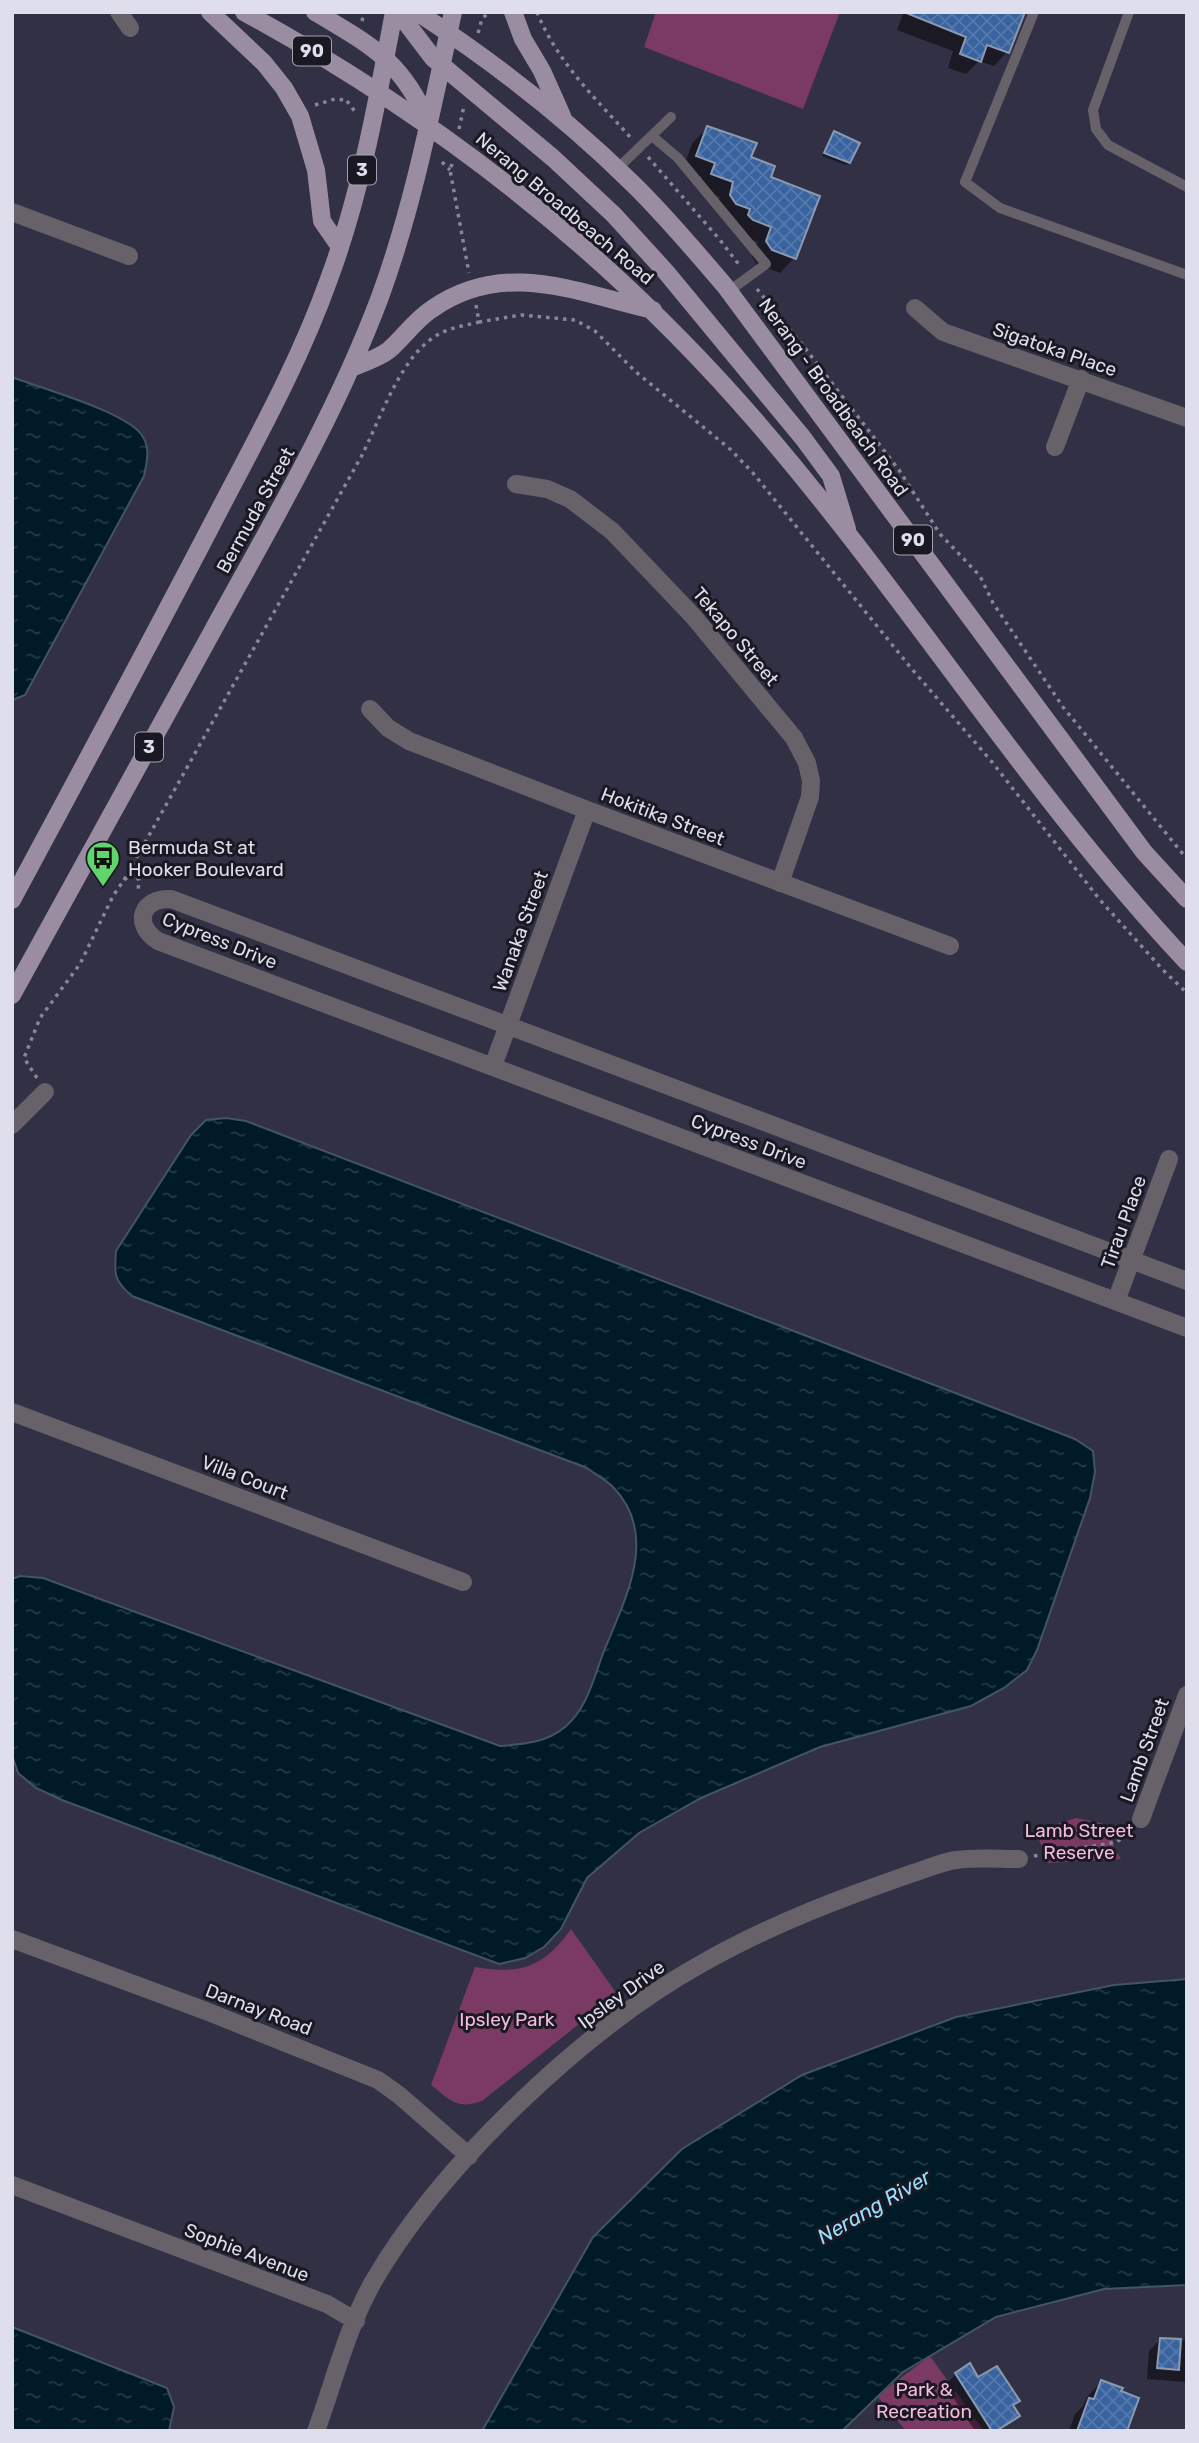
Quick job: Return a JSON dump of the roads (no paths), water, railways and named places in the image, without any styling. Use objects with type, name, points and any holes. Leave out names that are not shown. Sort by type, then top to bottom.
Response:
[{"type":"main road","points":[[210,12],[264,63],[284,88],[300,116],[316,170],[322,221],[340,247]]},
{"type":"main road","name":"90","points":[[244,12],[378,93]]},
{"type":"main road","points":[[315,12],[364,41],[385,58],[411,87],[428,125]]},
{"type":"main road","points":[[396,12],[424,50],[553,158],[614,215],[682,290],[831,476],[850,539]]},
{"type":"main road","name":"Bermuda Street","points":[[12,900],[284,388],[313,321],[340,247],[365,158],[396,12]]},
{"type":"main road","name":"90","points":[[417,12],[449,33]]},
{"type":"main road","name":"Bermuda Street","points":[[12,995],[285,499],[351,368],[396,251],[418,174],[453,12]]},
{"type":"main road","points":[[513,12],[523,39],[542,71],[565,122]]},
{"type":"main road","name":"Nerang - Broadbeach Road","points":[[449,33],[519,83],[617,169],[678,232],[729,291],[1144,852],[1187,899]]},
{"type":"main road","name":"Nerang Broadbeach Road","points":[[378,93],[428,125],[517,191],[654,311]]},
{"type":"main road","points":[[351,368],[388,351],[432,308],[470,290],[489,285],[537,282],[586,291],[605,299],[654,311]]},
{"type":"main road","name":"90","points":[[654,311],[762,428],[1094,857],[1126,896],[1187,961]]},
{"type":"street","points":[[119,12],[130,28]]},
{"type":"street","points":[[12,212],[129,256]]},
{"type":"street","name":"Sigatoka Place","points":[[915,309],[943,332],[1187,418]]},
{"type":"street","points":[[1055,447],[1082,379]]},
{"type":"street","name":"Tekapo Street","points":[[516,484],[547,489],[570,499],[612,531],[693,616],[794,738],[807,763],[811,781],[810,797],[780,883]]},
{"type":"street","name":"Hokitika Street","points":[[370,709],[388,728],[409,741],[950,946]]},
{"type":"street","name":"Wanaka Street","points":[[493,1066],[587,810]]},
{"type":"street","name":"Cypress Drive","points":[[1187,1281],[170,899],[159,898],[148,905],[142,915],[148,935],[158,941],[1187,1328]]},
{"type":"street","points":[[12,1125],[45,1092]]},
{"type":"street","name":"Tirau Place","points":[[1116,1301],[1169,1158]]},
{"type":"street","name":"Villa Court","points":[[12,1412],[463,1582]]},
{"type":"street","name":"Lamb Street","points":[[1141,1819],[1187,1695]]},
{"type":"street","name":"Ipsley Drive","points":[[356,2321],[372,2284],[398,2244],[441,2188],[510,2113],[621,2016],[698,1965],[752,1936],[814,1909],[955,1860],[1019,1859]]},
{"type":"street","name":"Darnay Road","points":[[12,1939],[378,2080],[469,2156]]},
{"type":"street","name":"Sophie Avenue","points":[[12,2185],[327,2304],[356,2321]]},
{"type":"street","points":[[316,2431],[356,2321]]},
{"type":"lane","points":[[1034,12],[965,182],[1000,208],[1187,275]]},
{"type":"lane","points":[[1129,12],[1093,110],[1096,129],[1108,145],[1187,187]]},
{"type":"lane","points":[[617,169],[671,117]]},
{"type":"lane","points":[[652,136],[678,158],[766,264],[729,291]]},
{"type":"water","points":[[12,377],[118,417],[141,434],[147,454],[144,476],[25,695],[12,700]]},
{"type":"water","points":[[226,1118],[246,1121],[1075,1439],[1093,1451],[1095,1472],[1090,1498],[1037,1650],[1027,1670],[1004,1688],[971,1706],[820,1747],[701,1798],[639,1833],[587,1878],[561,1929],[544,1947],[525,1958],[499,1964],[36,1788],[18,1773],[12,1755],[12,1579],[20,1576],[43,1578],[500,1746],[542,1740],[573,1720],[589,1692],[621,1610],[634,1568],[634,1526],[627,1506],[613,1487],[587,1468],[132,1296],[122,1286],[115,1271],[116,1251],[191,1135],[206,1120]]},
{"type":"water","name":"Nerang River","points":[[1187,1979],[1187,2285],[1104,2289],[996,2317],[903,2372],[842,2431],[482,2431],[593,2237],[682,2149],[802,2075],[956,2017],[1114,1985]]},
{"type":"water","points":[[12,2327],[167,2388],[174,2407],[169,2431],[12,2431]]},
{"type":"place","name":"Bermuda St at Hooker Boulevard","points":[[103,888]]},
{"type":"park label","name":"Lamb Street Reserve","points":[[1079,1841]]},
{"type":"park label","name":"Ipsley Park","points":[[507,2019]]},
{"type":"park label","name":"Park & Recreation","points":[[924,2400]]}]
